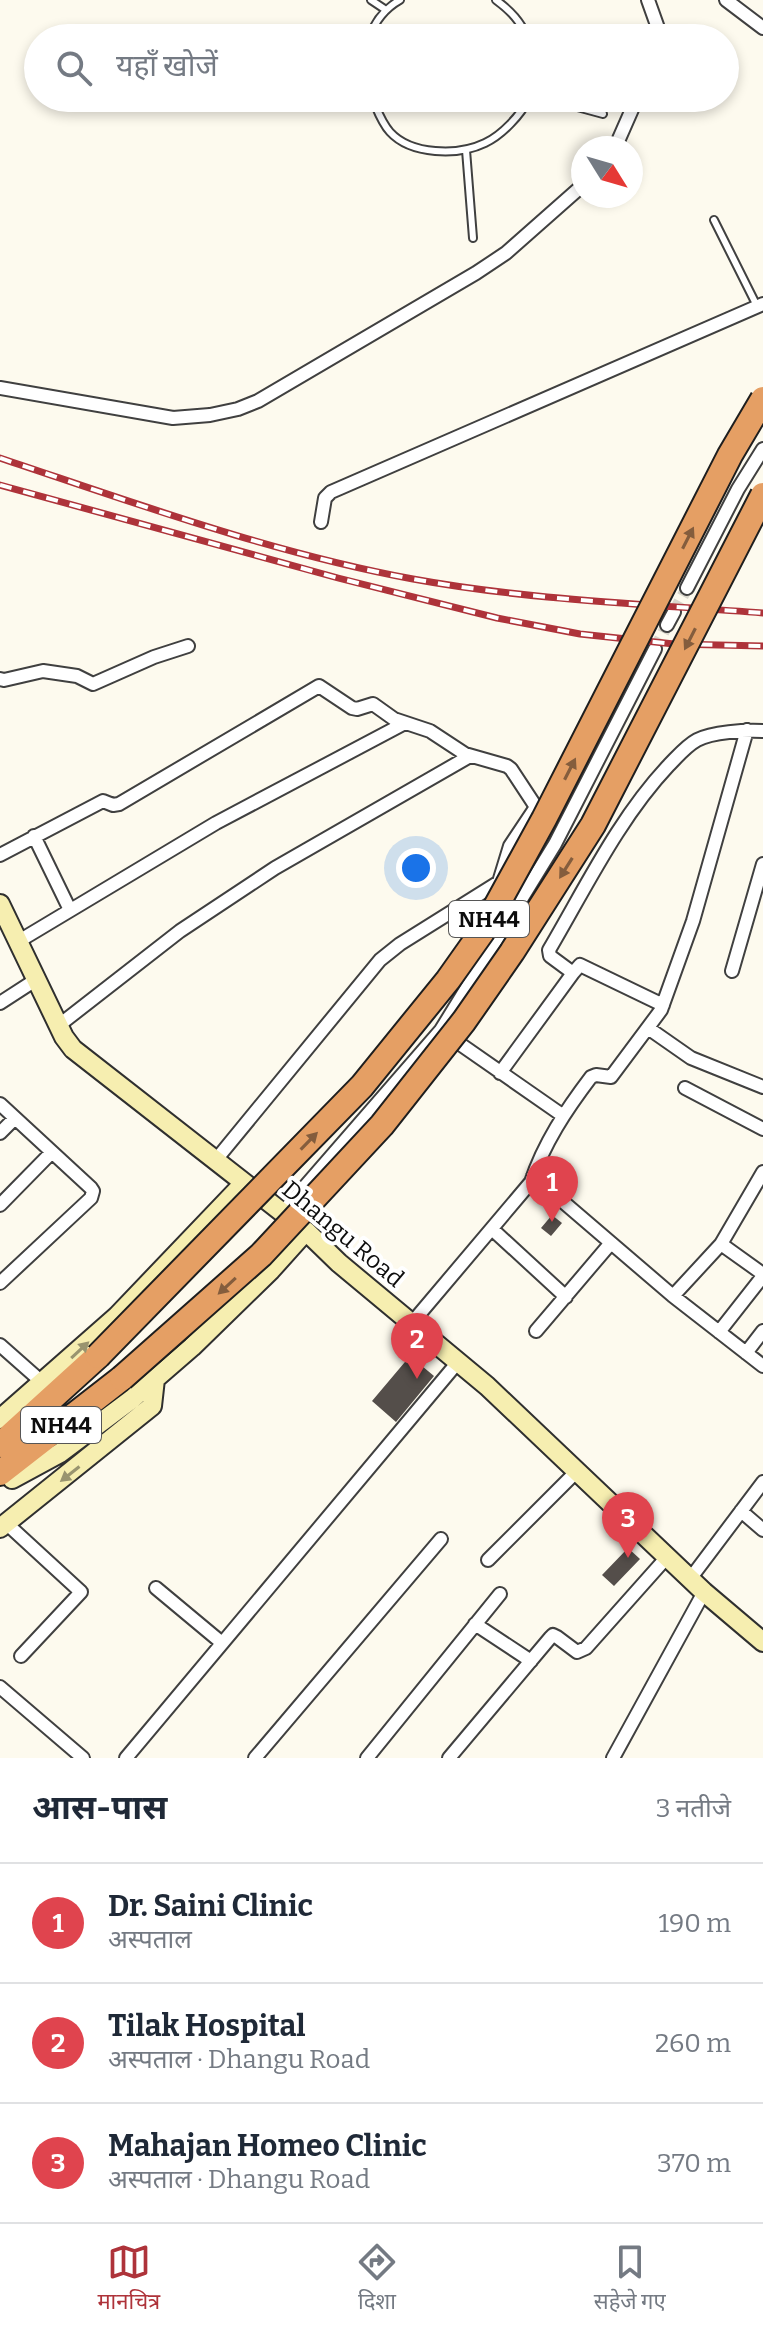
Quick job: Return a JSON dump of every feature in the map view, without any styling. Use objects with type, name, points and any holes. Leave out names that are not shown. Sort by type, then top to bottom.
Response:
[{"type":"highway","name":"NH44","points":[[0,1445],[98,1356],[362,1086],[448,980],[482,932],[544,819],[730,455],[763,399]]},
{"type":"highway","name":"NH44","points":[[4,1481],[50,1434],[122,1378],[272,1244],[382,1125],[464,1021],[593,825],[763,495]]},
{"type":"street","points":[[648,0],[657,24]]},
{"type":"street","points":[[726,0],[763,28]]},
{"type":"street","points":[[620,136],[631,112]]},
{"type":"street","points":[[0,388],[173,418],[238,409],[258,401],[476,273],[506,253],[571,196]]},
{"type":"street","points":[[321,522],[325,498],[331,492],[760,306]]},
{"type":"street","points":[[687,588],[738,489],[763,449]]},
{"type":"street","points":[[667,625],[674,612]]},
{"type":"street","points":[[0,679],[43,671],[77,676],[93,684],[154,657],[188,646]]},
{"type":"street","points":[[282,1213],[441,1030],[555,844],[655,649]]},
{"type":"street","points":[[0,855],[103,801],[119,804],[316,686],[324,688],[347,707],[357,709],[373,704],[394,719],[419,726],[470,756],[509,768],[536,807],[510,846],[499,882],[400,944],[380,960],[215,1161]]},
{"type":"street","points":[[19,941],[216,823],[405,723]]},
{"type":"street","points":[[411,1324],[531,1182],[562,1115],[593,1076],[611,1077],[663,1005],[693,921],[747,730]]},
{"type":"street","points":[[573,973],[550,956],[549,950],[642,795],[684,749],[699,739],[747,730],[763,731]]},
{"type":"street","points":[[58,1026],[180,931],[275,868],[470,756]]},
{"type":"street","points":[[34,836],[70,910]]},
{"type":"street","points":[[732,971],[763,864]]},
{"type":"street","name":"Dhangu Road","points":[[0,904],[58,1026],[73,1049],[306,1231],[339,1263],[487,1386],[697,1586],[763,1642]]},
{"type":"street","points":[[500,1073],[580,965],[663,1005]]},
{"type":"street","points":[[0,1003],[37,979]]},
{"type":"street","points":[[648,1028],[691,1058],[763,1087]]},
{"type":"street","points":[[441,1030],[562,1115]]},
{"type":"street","points":[[685,1088],[763,1129]]},
{"type":"street","points":[[0,1104],[91,1188],[92,1195],[0,1283]]},
{"type":"street","points":[[0,1133],[15,1118]]},
{"type":"street","points":[[0,1205],[52,1152]]},
{"type":"street","points":[[673,1296],[721,1244],[763,1172]]},
{"type":"street","points":[[533,1176],[610,1244],[763,1366]]},
{"type":"street","points":[[0,1419],[117,1316],[244,1183]]},
{"type":"street","points":[[492,1229],[566,1297]]},
{"type":"street","points":[[4,1481],[60,1453],[155,1379],[271,1270],[306,1231]]},
{"type":"street","points":[[536,1331],[610,1244]]},
{"type":"street","points":[[719,1332],[763,1275],[721,1244]]},
{"type":"street","points":[[746,1353],[763,1331]]},
{"type":"street","points":[[0,1345],[43,1383]]},
{"type":"street","points":[[126,1758],[458,1362]]},
{"type":"street","points":[[21,1656],[81,1592],[3,1526],[152,1406],[155,1379]]},
{"type":"street","points":[[488,1560],[577,1471]]},
{"type":"street","points":[[613,1758],[697,1586],[741,1511],[763,1482]]},
{"type":"street","points":[[741,1511],[763,1530]]},
{"type":"street","points":[[255,1758],[441,1539]]},
{"type":"street","points":[[449,1758],[553,1635],[577,1652],[586,1648],[667,1557]]},
{"type":"street","points":[[156,1588],[222,1643]]},
{"type":"street","points":[[367,1758],[500,1594]]},
{"type":"street","points":[[475,1624],[531,1661]]},
{"type":"street","points":[[0,1687],[83,1758]]},
{"type":"lane","points":[[371,0],[386,10]]},
{"type":"lane","points":[[374,24],[400,0]]},
{"type":"lane","points":[[496,0],[520,24]]},
{"type":"lane","points":[[378,112],[391,133],[407,144],[437,150],[466,150],[488,142],[519,112]]},
{"type":"lane","points":[[596,112],[603,114]]},
{"type":"lane","points":[[466,150],[473,238]]},
{"type":"lane","points":[[714,220],[760,306]]},
{"type":"building","points":[[552,1215],[562,1223],[551,1236],[541,1228]]},
{"type":"building","points":[[410,1356],[434,1376],[396,1422],[372,1401]]},
{"type":"building","points":[[628,1548],[640,1559],[614,1586],[602,1575]]},
{"type":"tunnel","points":[[674,612],[687,588]]},
{"type":"tunnel","points":[[655,649],[667,625]]},
{"type":"railway","points":[[0,458],[256,541],[413,579],[543,597],[763,613]]},
{"type":"railway","points":[[0,485],[338,578],[497,618],[580,634],[674,644],[763,646]]},
{"type":"place","name":"Dr. Saini Clinic","points":[[552,1222]]},
{"type":"place","name":"Tilak Hospital","points":[[417,1379]]},
{"type":"place","name":"Mahajan Homeo Clinic","points":[[628,1558]]}]
